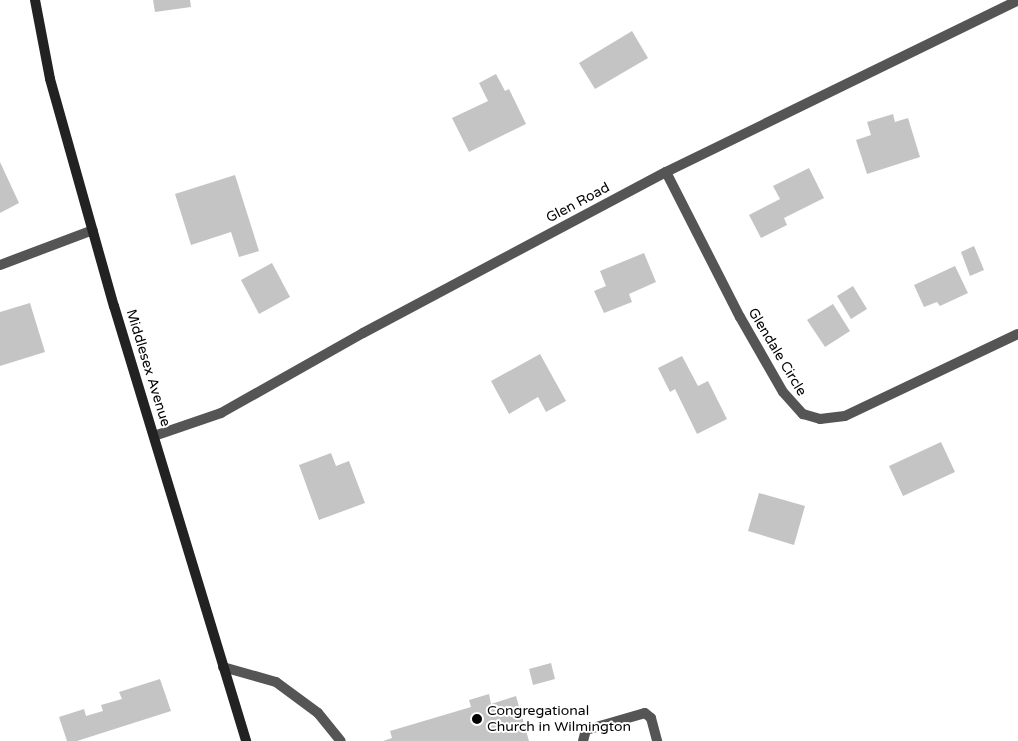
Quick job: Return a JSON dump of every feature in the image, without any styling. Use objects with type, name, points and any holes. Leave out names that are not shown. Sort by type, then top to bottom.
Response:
[{"type":"main road","name":"Middlesex Avenue","points":[[35,0],[50,79],[93,230],[246,741]]},
{"type":"street","name":"Glen Road","points":[[154,436],[221,413],[363,333],[666,172],[1018,0]]},
{"type":"street","name":"Glendale Circle","points":[[666,172],[740,317],[783,392],[803,414],[820,419],[845,416],[1018,334]]},
{"type":"street","points":[[0,265],[93,230]]},
{"type":"street","points":[[223,667],[276,682],[318,713],[341,741]]},
{"type":"street","points":[[583,741],[586,730],[645,713],[651,718],[657,741]]},
{"type":"building","points":[[153,0],[190,0],[191,7],[155,12]]},
{"type":"building","points":[[632,31],[648,58],[595,89],[579,63]]},
{"type":"building","points":[[496,74],[505,91],[509,89],[526,124],[469,152],[452,118],[488,101],[479,83]]},
{"type":"building","points":[[893,114],[895,122],[908,118],[920,157],[867,174],[856,140],[871,135],[867,122]]},
{"type":"building","points":[[0,162],[19,203],[0,213]]},
{"type":"building","points":[[809,168],[824,198],[784,218],[787,225],[761,238],[749,215],[780,199],[773,186]]},
{"type":"building","points":[[235,175],[259,251],[239,257],[231,232],[191,245],[175,194]]},
{"type":"building","points":[[974,246],[984,270],[970,276],[961,252]]},
{"type":"building","points":[[644,253],[656,282],[629,294],[632,302],[604,313],[594,291],[606,286],[600,271]]},
{"type":"building","points":[[272,263],[290,297],[259,314],[241,280]]},
{"type":"building","points":[[955,266],[968,293],[940,306],[937,302],[924,307],[914,285]]},
{"type":"building","points":[[853,286],[867,309],[851,319],[837,296]]},
{"type":"building","points":[[30,303],[45,352],[0,366],[0,312]]},
{"type":"building","points":[[833,304],[850,331],[825,347],[807,320]]},
{"type":"building","points":[[540,354],[566,401],[546,412],[538,397],[509,414],[491,381]]},
{"type":"building","points":[[682,356],[698,386],[708,381],[727,419],[697,434],[675,389],[670,392],[658,368]]},
{"type":"building","points":[[941,442],[955,472],[903,496],[889,466]]},
{"type":"building","points":[[331,453],[336,466],[349,461],[365,503],[319,520],[299,465]]},
{"type":"building","points":[[759,493],[805,506],[794,545],[748,531]]},
{"type":"building","points":[[551,663],[555,679],[533,685],[529,669]]},
{"type":"building","points":[[160,679],[171,711],[77,741],[67,741],[59,717],[84,709],[86,716],[103,711],[101,705],[122,699],[119,692]]},
{"type":"building","name":"Congregational Church in Wilmington","points":[[489,694],[491,704],[516,696],[529,741],[383,741],[392,738],[390,731],[471,707],[469,700]]},
{"type":"place","name":"Congregational Church in Wilmington","points":[[477,719]]}]
